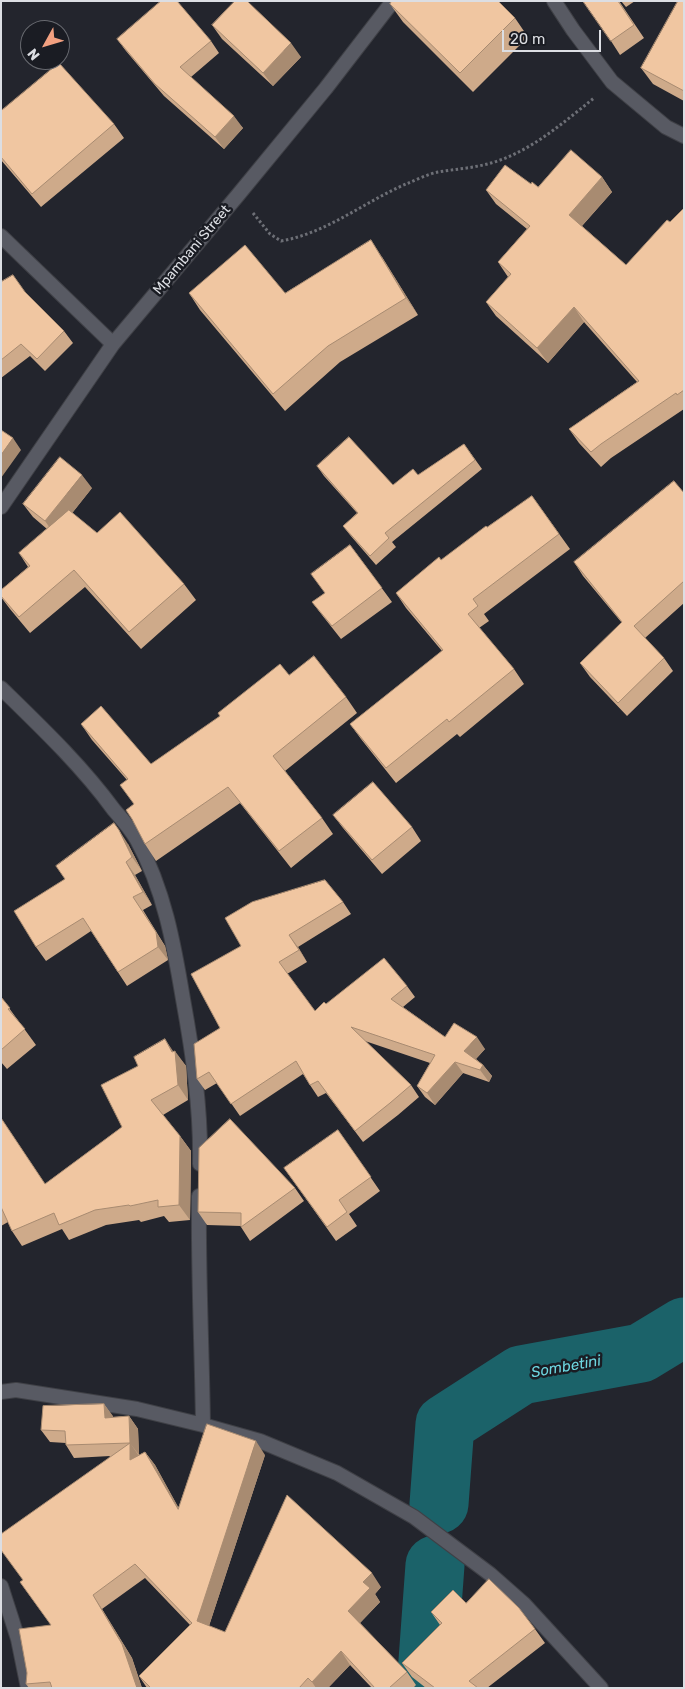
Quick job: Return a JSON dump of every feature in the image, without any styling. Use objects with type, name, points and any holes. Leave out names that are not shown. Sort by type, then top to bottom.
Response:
[{"type":"street","name":"Mpambani Street","points":[[1,507],[113,344],[326,88],[393,1]]},
{"type":"street","points":[[554,1],[612,82],[666,127],[684,136]]},
{"type":"street","points":[[1,236],[113,344]]},
{"type":"street","points":[[1,688],[60,746],[103,795],[136,839],[154,876],[173,940],[194,1059],[200,1142],[198,1249],[202,1324],[203,1425]]},
{"type":"street","points":[[1,1392],[16,1390],[137,1409],[260,1441],[337,1473],[414,1516],[490,1574],[524,1604],[601,1688]]},
{"type":"street","points":[[1,1586],[18,1639],[28,1688]]},
{"type":"path","points":[[238,195],[270,234],[281,241],[307,235],[405,185],[436,173],[490,164],[506,158],[539,140],[612,82]]},
{"type":"building","points":[[161,1],[177,1],[211,41],[180,67],[234,116],[215,137],[155,84],[117,39]]},
{"type":"building","points":[[235,1],[247,1],[291,43],[263,73],[212,25]]},
{"type":"building","points":[[392,1],[498,1],[515,18],[460,73],[390,4]]},
{"type":"building","points":[[583,1],[618,1],[634,25],[611,41]]},
{"type":"building","points":[[678,1],[684,1],[684,91],[641,68]]},
{"type":"building","points":[[51,70],[65,70],[114,124],[32,194],[1,157],[1,111]]},
{"type":"building","points":[[571,150],[602,177],[569,215],[626,265],[667,220],[670,222],[684,208],[684,390],[677,395],[676,393],[591,452],[569,429],[639,381],[574,307],[537,348],[486,302],[511,274],[498,262],[530,226],[486,190],[505,165],[538,187]]},
{"type":"building","points":[[371,240],[406,298],[328,346],[273,394],[189,293],[245,245],[285,293]]},
{"type":"building","points":[[13,275],[25,292],[64,331],[37,359],[21,344],[1,360],[1,282]]},
{"type":"building","points":[[1,430],[13,438],[1,455]]},
{"type":"building","points":[[349,437],[393,485],[413,469],[418,475],[464,444],[475,460],[385,533],[389,538],[370,556],[343,526],[358,513],[317,466]]},
{"type":"building","points":[[60,457],[82,475],[45,521],[23,504]]},
{"type":"building","points":[[674,481],[684,493],[684,581],[634,626],[664,658],[618,703],[580,663],[622,622],[574,562]]},
{"type":"building","points":[[532,496],[559,534],[473,599],[478,606],[468,614],[514,669],[449,722],[447,719],[386,768],[350,724],[443,650],[396,593],[439,557],[441,560],[486,526]]},
{"type":"building","points":[[69,510],[97,533],[120,512],[184,584],[129,632],[74,570],[19,617],[1,596],[1,590],[30,566],[19,553]]},
{"type":"building","points":[[350,545],[382,588],[332,626],[312,602],[325,593],[311,574]]},
{"type":"building","points":[[314,656],[346,697],[273,756],[322,818],[279,851],[228,787],[145,844],[126,810],[134,804],[120,785],[128,779],[81,724],[101,706],[151,764],[220,716],[218,713],[280,664],[289,675]]},
{"type":"building","points":[[373,782],[412,827],[372,860],[333,815]]},
{"type":"building","points":[[114,823],[132,857],[126,862],[143,892],[133,897],[156,932],[158,947],[118,972],[83,918],[36,947],[14,911],[65,879],[56,866]]},
{"type":"building","points":[[325,880],[343,902],[289,935],[299,950],[279,962],[315,1011],[324,1002],[326,1004],[384,958],[407,986],[391,999],[445,1037],[454,1023],[477,1037],[464,1051],[483,1065],[480,1070],[455,1062],[427,1093],[417,1086],[435,1055],[351,1027],[411,1085],[355,1131],[318,1081],[310,1085],[296,1061],[231,1104],[209,1072],[197,1079],[194,1044],[220,1028],[191,974],[241,946],[225,918],[252,902]]},
{"type":"building","points":[[1,997],[10,1008],[8,1009],[25,1029],[1,1050]]},
{"type":"building","points":[[165,1039],[172,1052],[175,1051],[178,1085],[151,1100],[180,1136],[179,1205],[158,1207],[158,1200],[130,1206],[95,1210],[59,1225],[54,1213],[12,1231],[1,1207],[1,1118],[45,1184],[122,1127],[101,1085],[138,1066],[134,1057]]},
{"type":"building","points":[[230,1119],[295,1188],[241,1227],[241,1213],[198,1212],[199,1148]]},
{"type":"building","points":[[338,1130],[371,1177],[339,1200],[347,1212],[327,1227],[284,1168]]},
{"type":"building","points":[[104,1404],[105,1418],[129,1416],[130,1443],[66,1445],[65,1431],[41,1430],[43,1406]]},
{"type":"building","points":[[207,1424],[256,1441],[197,1621],[225,1632],[287,1495],[372,1573],[363,1582],[370,1588],[348,1611],[407,1672],[389,1688],[375,1688],[341,1651],[312,1682],[308,1678],[299,1688],[151,1688],[139,1676],[192,1623],[135,1564],[93,1595],[122,1644],[137,1688],[52,1688],[50,1682],[26,1684],[27,1673],[19,1629],[51,1625],[20,1582],[23,1580],[1,1550],[1,1534],[130,1443],[130,1460],[145,1452],[178,1509]]},
{"type":"building","points":[[489,1579],[519,1608],[535,1629],[469,1681],[478,1688],[435,1688],[402,1663],[442,1623],[431,1612],[453,1590],[466,1603]]},
{"type":"waterway","name":"Sombetini","points":[[439,1504],[445,1424],[521,1375],[641,1353],[684,1327]]},
{"type":"waterway","name":"Sombetini","points":[[426,1688],[435,1565]]}]
